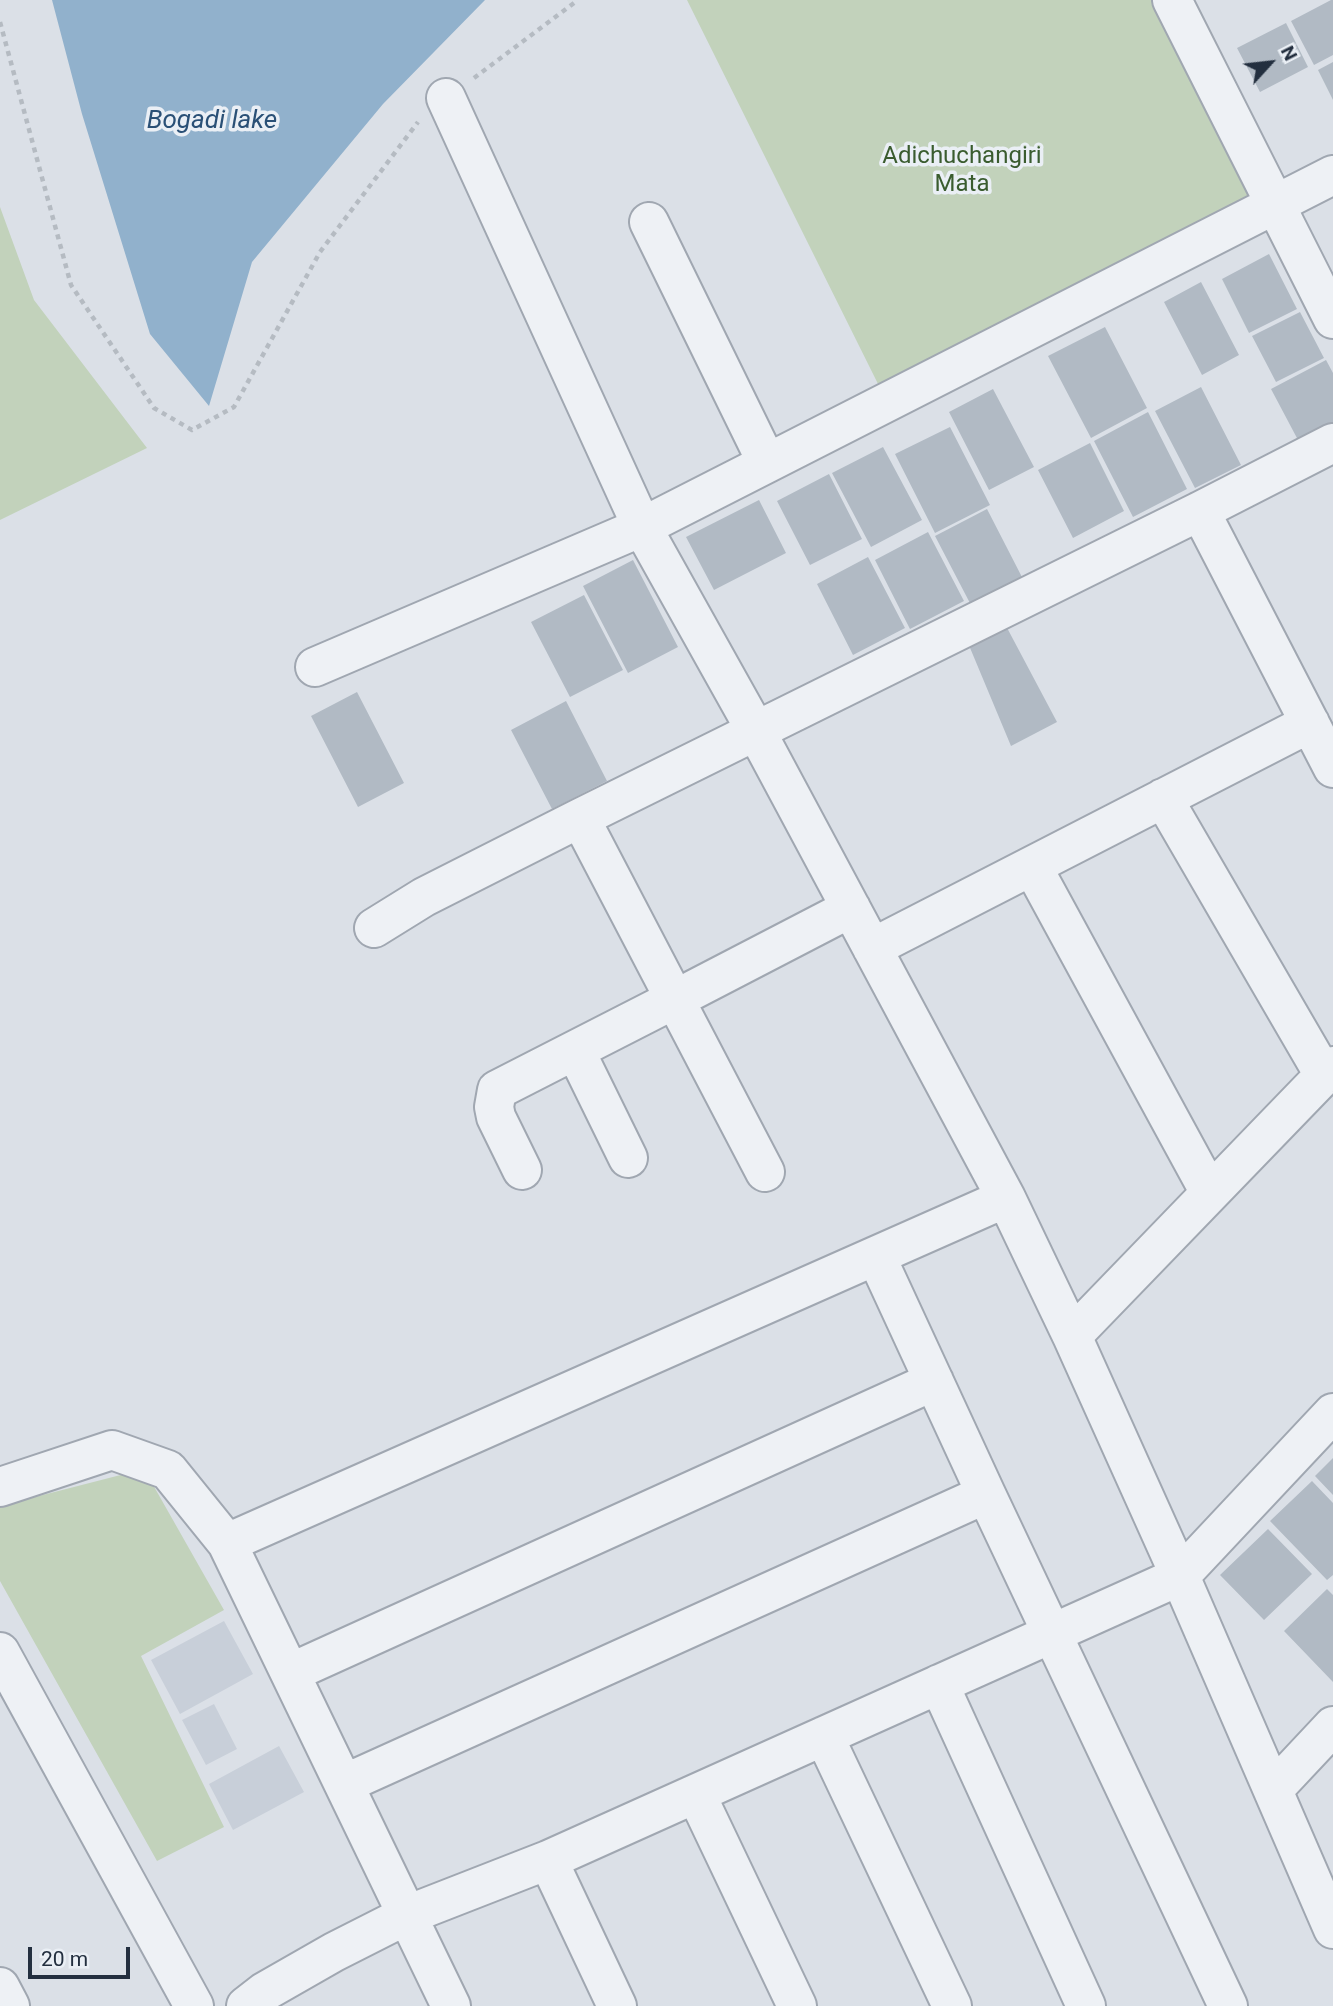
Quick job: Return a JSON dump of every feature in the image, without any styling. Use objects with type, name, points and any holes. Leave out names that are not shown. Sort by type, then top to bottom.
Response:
[{"type":"street","points":[[1172,0],[1333,319]]},
{"type":"street","points":[[446,98],[642,527],[756,731],[1006,1198],[1072,1336],[1180,1576],[1333,1928]]},
{"type":"street","points":[[315,667],[642,527],[1333,175]]},
{"type":"street","points":[[649,222],[767,463]]},
{"type":"street","points":[[374,928],[424,897],[580,818],[1200,512],[1333,443]]},
{"type":"street","points":[[1200,512],[1333,768]]},
{"type":"street","points":[[872,947],[1310,723]]},
{"type":"street","points":[[1072,1336],[1329,1070],[1163,798]]},
{"type":"street","points":[[580,818],[683,995],[765,1172]]},
{"type":"street","points":[[1032,866],[1210,1193]]},
{"type":"street","points":[[522,1170],[496,1116],[494,1107],[497,1090],[851,908]]},
{"type":"street","points":[[575,1050],[628,1158]]},
{"type":"street","points":[[227,1543],[1006,1198]]},
{"type":"street","points":[[876,1256],[1228,2006]]},
{"type":"street","points":[[290,1673],[934,1381]]},
{"type":"street","points":[[246,2006],[264,1992],[334,1952],[407,1914],[548,1860],[1180,1576],[1333,1413]]},
{"type":"street","points":[[0,1487],[112,1450],[168,1470],[227,1543],[451,2006]]},
{"type":"street","points":[[344,1784],[986,1494]]},
{"type":"street","points":[[0,1652],[194,2006]]},
{"type":"street","points":[[939,1684],[1086,2006]]},
{"type":"street","points":[[1273,1790],[1333,1726]]},
{"type":"street","points":[[824,1736],[952,2006]]},
{"type":"street","points":[[696,1794],[797,2006]]},
{"type":"street","points":[[548,1860],[617,2006]]},
{"type":"street","points":[[0,1987],[10,2006]]},
{"type":"path","points":[[0,22],[71,285],[154,408],[192,430],[234,407],[320,252],[425,114],[578,0]]},
{"type":"shaded area","points":[[224,1621],[253,1674],[180,1714],[151,1660]]},
{"type":"shaded area","points":[[214,1704],[237,1749],[206,1765],[182,1720]]},
{"type":"shaded area","points":[[279,1746],[304,1792],[233,1830],[209,1784]]},
{"type":"green space","name":"Adichuchangiri Mata","points":[[687,0],[1172,0],[1258,213],[887,402]]},
{"type":"green space","points":[[0,207],[34,300],[147,448],[0,520]]},
{"type":"green space","points":[[144,1469],[224,1610],[141,1656],[224,1827],[157,1861],[0,1581],[0,1506]]},
{"type":"water","name":"Bogadi lake","points":[[52,0],[485,0],[383,104],[252,262],[209,406],[150,334],[82,114]]},
{"type":"building","points":[[1331,0],[1333,55],[1314,65],[1291,21]]},
{"type":"building","points":[[1286,23],[1308,67],[1260,92],[1237,48]]},
{"type":"building","points":[[1333,62],[1333,100],[1318,70]]},
{"type":"building","points":[[1269,254],[1297,309],[1249,333],[1222,279]]},
{"type":"building","points":[[1201,282],[1239,355],[1202,375],[1164,302]]},
{"type":"building","points":[[1300,312],[1324,358],[1276,382],[1252,336]]},
{"type":"building","points":[[1105,327],[1147,408],[1091,438],[1048,356]]},
{"type":"building","points":[[1326,360],[1333,373],[1333,422],[1298,440],[1271,389]]},
{"type":"building","points":[[1201,387],[1241,465],[1195,488],[1155,411]]},
{"type":"building","points":[[993,389],[1034,467],[989,490],[949,412]]},
{"type":"building","points":[[1148,412],[1187,489],[1133,517],[1094,441]]},
{"type":"building","points":[[950,427],[990,505],[935,533],[895,454]]},
{"type":"building","points":[[1090,443],[1124,511],[1073,538],[1038,470]]},
{"type":"building","points":[[883,447],[922,520],[871,547],[832,473]]},
{"type":"building","points":[[829,474],[862,539],[810,565],[777,501]]},
{"type":"building","points":[[759,500],[786,553],[714,590],[686,537]]},
{"type":"building","points":[[987,509],[1024,581],[972,607],[935,536]]},
{"type":"building","points":[[928,532],[964,601],[910,629],[875,560]]},
{"type":"building","points":[[868,557],[905,628],[853,655],[817,584]]},
{"type":"building","points":[[633,560],[678,647],[628,673],[583,586]]},
{"type":"building","points":[[584,595],[623,670],[570,697],[531,622]]},
{"type":"building","points":[[1005,624],[1057,722],[1011,746],[968,643]]},
{"type":"building","points":[[357,692],[404,783],[358,807],[311,716]]},
{"type":"building","points":[[566,701],[607,781],[552,809],[511,730]]},
{"type":"building","points":[[1333,1458],[1333,1495],[1315,1476]]},
{"type":"building","points":[[1312,1481],[1333,1503],[1333,1575],[1327,1580],[1270,1521]]},
{"type":"building","points":[[1268,1529],[1312,1574],[1264,1620],[1220,1575]]},
{"type":"building","points":[[1327,1589],[1333,1595],[1333,1682],[1284,1631]]}]
